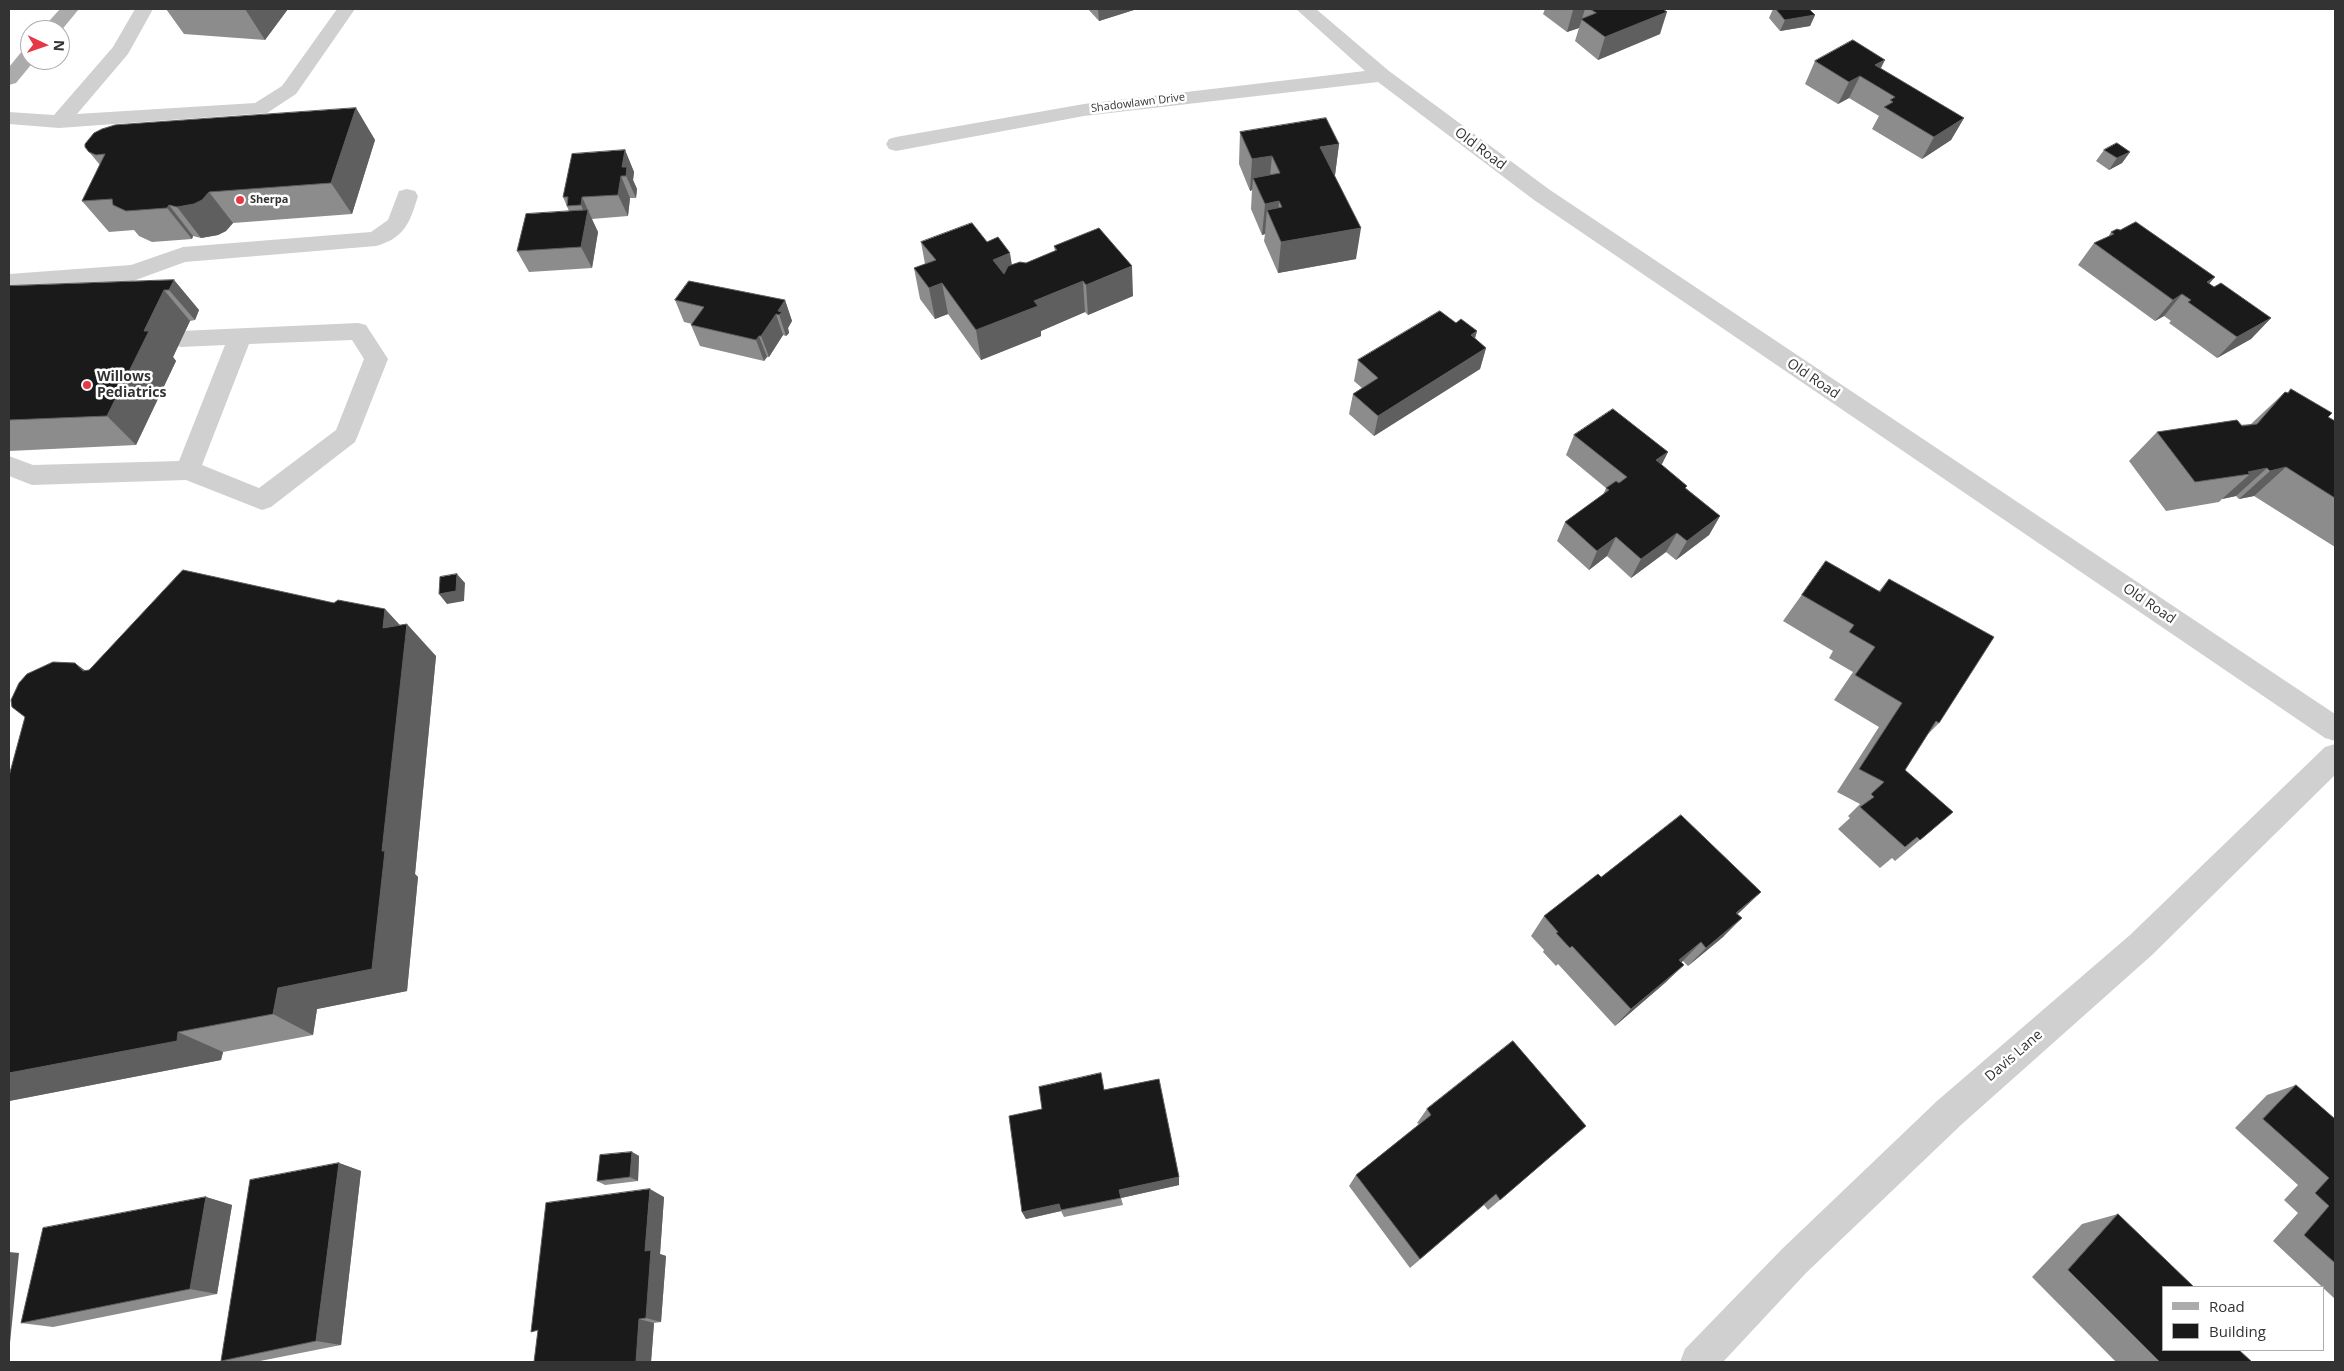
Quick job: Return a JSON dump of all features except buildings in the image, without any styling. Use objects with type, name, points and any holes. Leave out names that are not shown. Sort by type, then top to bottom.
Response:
[{"type":"main road","points":[[61,20],[70,9]]},
{"type":"main road","points":[[9,78],[20,65]]},
{"type":"street","points":[[59,122],[121,50],[144,9]]},
{"type":"street","points":[[9,118],[59,122],[253,111],[268,105],[289,90],[346,9]]},
{"type":"street","name":"Old Road","points":[[1305,9],[1382,75],[1550,201],[2335,729]]},
{"type":"street","name":"Shadowlawn Drive","points":[[896,144],[1084,110],[1382,75]]},
{"type":"street","points":[[9,282],[133,273],[183,255],[376,239],[398,224],[407,196]]},
{"type":"street","points":[[9,466],[32,475],[188,470],[262,500],[346,436],[376,359],[358,331],[181,339]]},
{"type":"street","points":[[188,470],[240,337]]},
{"type":"street","name":"Davis Lane","points":[[1698,1362],[1794,1261],[1949,1113],[2141,946],[2335,756]]},
{"type":"place","name":"Sherpa","points":[[240,200]]},
{"type":"place","name":"Willows Pediatrics","points":[[87,385]]}]
